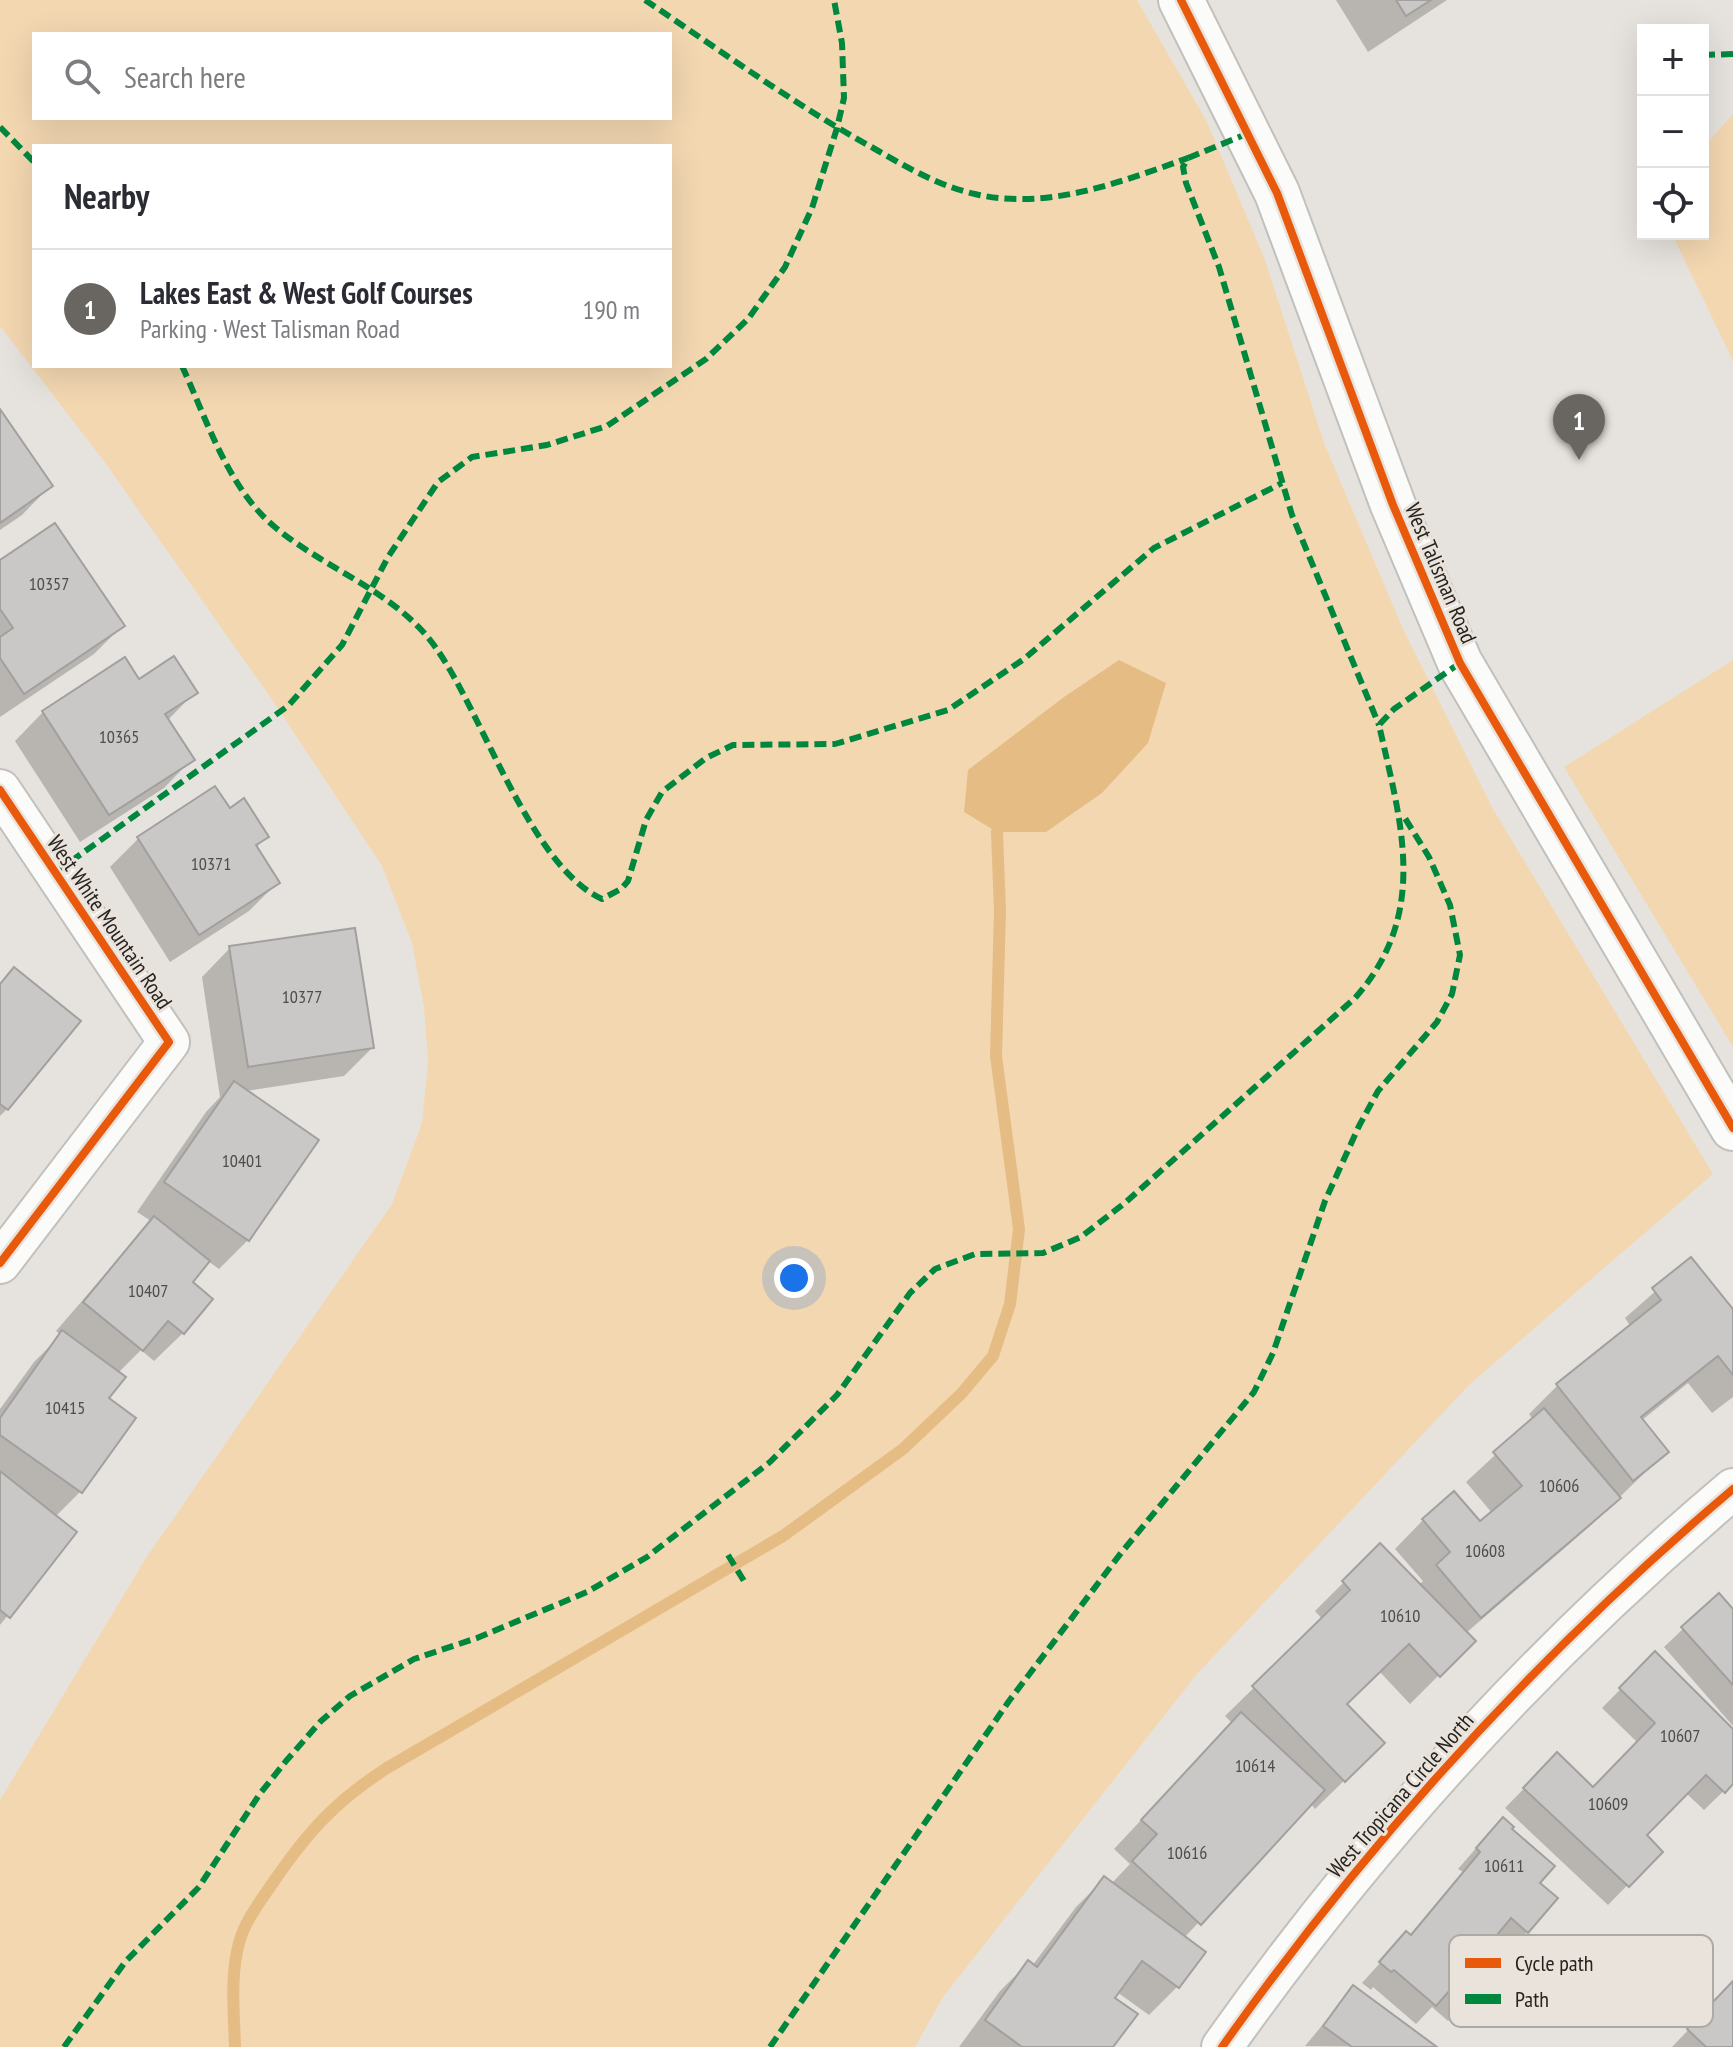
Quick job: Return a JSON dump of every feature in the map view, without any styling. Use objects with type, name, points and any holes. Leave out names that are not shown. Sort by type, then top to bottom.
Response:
[{"type":"street","name":"West Talisman Road","points":[[1181,0],[1277,193],[1393,505],[1460,663],[1733,1128]]},
{"type":"street","name":"West White Mountain Road","points":[[0,790],[169,1042],[0,1263]]},
{"type":"street","name":"West Tropicana Circle North","points":[[1222,2047],[1288,1954],[1442,1769],[1646,1562],[1733,1489]]},
{"type":"shaded area","points":[[0,0],[1137,0],[1207,122],[1265,260],[1324,443],[1403,629],[1493,809],[1713,1174],[1470,1384],[1197,1674],[943,1997],[915,2047],[0,2047],[0,1800],[146,1558],[392,1204],[422,1123],[428,1061],[424,1007],[412,943],[382,866],[275,704],[106,464],[32,368],[672,368],[672,144],[32,144],[32,368],[0,326]]},
{"type":"shaded area","points":[[1733,114],[1733,361],[1675,240],[1709,240],[1709,141]]},
{"type":"shaded area","points":[[1119,660],[1166,683],[1148,743],[1102,793],[1046,832],[997,832],[964,812],[968,770],[1064,697]]},
{"type":"shaded area","points":[[1733,660],[1733,1047],[1564,767]]},
{"type":"building","points":[[1396,0],[1431,0],[1406,16]]},
{"type":"building","points":[[0,409],[53,486],[0,523]]},
{"type":"building","points":[[55,523],[125,626],[24,694],[0,658],[0,637],[13,628],[0,609],[0,560]]},
{"type":"building","points":[[174,656],[198,693],[165,714],[195,760],[109,815],[42,711],[125,657],[139,679]]},
{"type":"building","points":[[215,786],[230,808],[244,798],[269,837],[256,845],[280,883],[199,935],[137,837]]},
{"type":"building","points":[[355,928],[374,1048],[248,1067],[229,946]]},
{"type":"building","points":[[14,967],[81,1021],[8,1110],[0,1104],[0,984]]},
{"type":"building","points":[[234,1081],[319,1140],[249,1241],[164,1182]]},
{"type":"building","points":[[154,1216],[210,1261],[193,1282],[213,1299],[184,1334],[168,1321],[143,1351],[83,1302]]},
{"type":"building","points":[[1691,1257],[1733,1309],[1733,1375],[1718,1356],[1641,1417],[1669,1452],[1633,1481],[1556,1384],[1661,1300],[1652,1288]]},
{"type":"building","points":[[62,1330],[126,1377],[109,1398],[136,1418],[82,1493],[0,1435],[0,1418]]},
{"type":"building","points":[[1544,1408],[1621,1498],[1481,1618],[1436,1565],[1450,1552],[1422,1519],[1454,1491],[1480,1521],[1522,1486],[1493,1452]]},
{"type":"building","points":[[0,1471],[77,1532],[10,1618],[0,1610]]},
{"type":"building","points":[[1380,1543],[1476,1641],[1440,1677],[1409,1644],[1347,1704],[1385,1743],[1345,1782],[1252,1686],[1350,1590],[1342,1581]]},
{"type":"building","points":[[1719,1593],[1733,1609],[1733,1685],[1681,1627]]},
{"type":"building","points":[[1655,1651],[1733,1729],[1733,1784],[1725,1793],[1706,1775],[1647,1835],[1663,1852],[1629,1887],[1523,1788],[1557,1752],[1593,1787],[1655,1723],[1619,1688]]},
{"type":"building","points":[[1241,1712],[1325,1790],[1201,1925],[1132,1861],[1157,1834],[1141,1820]]},
{"type":"building","points":[[1503,1817],[1514,1827],[1512,1829],[1555,1866],[1540,1883],[1558,1898],[1528,1933],[1511,1918],[1497,1935],[1449,1935],[1449,1991],[1436,2006],[1394,1970],[1391,1972],[1379,1962],[1406,1931],[1411,1935],[1480,1852],[1476,1848]]},
{"type":"building","points":[[1104,1876],[1206,1952],[1179,1988],[1142,1961],[1115,1998],[1138,2014],[1113,2047],[1022,2047],[985,2020],[1028,1960],[1037,1967]]},
{"type":"building","points":[[1733,1981],[1733,2047],[1706,2047],[1687,2029],[1713,2027],[1713,2002]]},
{"type":"building","points":[[1353,1985],[1437,2047],[1352,2047],[1323,2026]]},
{"type":"waterway","points":[[235,2047],[234,1968],[245,1927],[297,1849],[337,1806],[387,1768],[783,1536],[903,1449],[961,1394],[993,1356],[1010,1304],[1019,1229],[996,1056],[1000,911],[997,832]]},
{"type":"marked path","points":[[645,0],[845,132],[923,175],[962,191],[1002,198],[1056,196],[1110,184],[1188,158]]},
{"type":"marked path","points":[[56,872],[288,706],[342,645],[388,557],[438,482],[472,457],[547,445],[607,426],[706,359],[748,319],[785,267],[812,208],[837,128],[844,98],[842,43],[834,0]]},
{"type":"marked path","points":[[1709,55],[1733,54]]},
{"type":"marked path","points":[[0,127],[32,160]]},
{"type":"marked path","points":[[1249,133],[1188,158],[1183,167],[1186,183],[1219,267],[1292,515],[1379,725]]},
{"type":"marked path","points":[[183,368],[220,453],[259,512],[296,543],[382,597],[420,629],[454,676],[510,786],[552,855],[576,881],[602,899],[621,889],[628,881],[646,820],[662,792],[706,758],[733,745],[835,744],[948,710],[1024,659],[1154,548],[1282,483]]},
{"type":"marked path","points":[[64,2047],[125,1962],[199,1887],[259,1795],[286,1761],[321,1721],[350,1696],[414,1659],[477,1638],[587,1592],[647,1557],[770,1462],[837,1395],[910,1293],[935,1269],[975,1254],[1043,1253],[1081,1237],[1126,1202],[1355,998],[1378,966],[1393,933],[1401,900],[1401,832],[1379,725],[1394,709],[1460,663]]},
{"type":"marked path","points":[[770,2047],[1009,1701],[1121,1553],[1254,1392],[1273,1353],[1325,1201],[1359,1126],[1378,1091],[1437,1022],[1452,994],[1460,955],[1450,905],[1429,857],[1403,815]]},
{"type":"marked path","points":[[728,1555],[744,1581]]},
{"type":"cycle path","points":[[1181,0],[1277,193],[1393,505],[1460,663],[1733,1128]]},
{"type":"cycle path","points":[[0,790],[169,1042],[0,1263]]},
{"type":"cycle path","points":[[1222,2047],[1336,1896],[1460,1752],[1592,1616],[1733,1489]]},
{"type":"place","name":"Lakes East & West Golf Courses","points":[[1579,460]]}]
